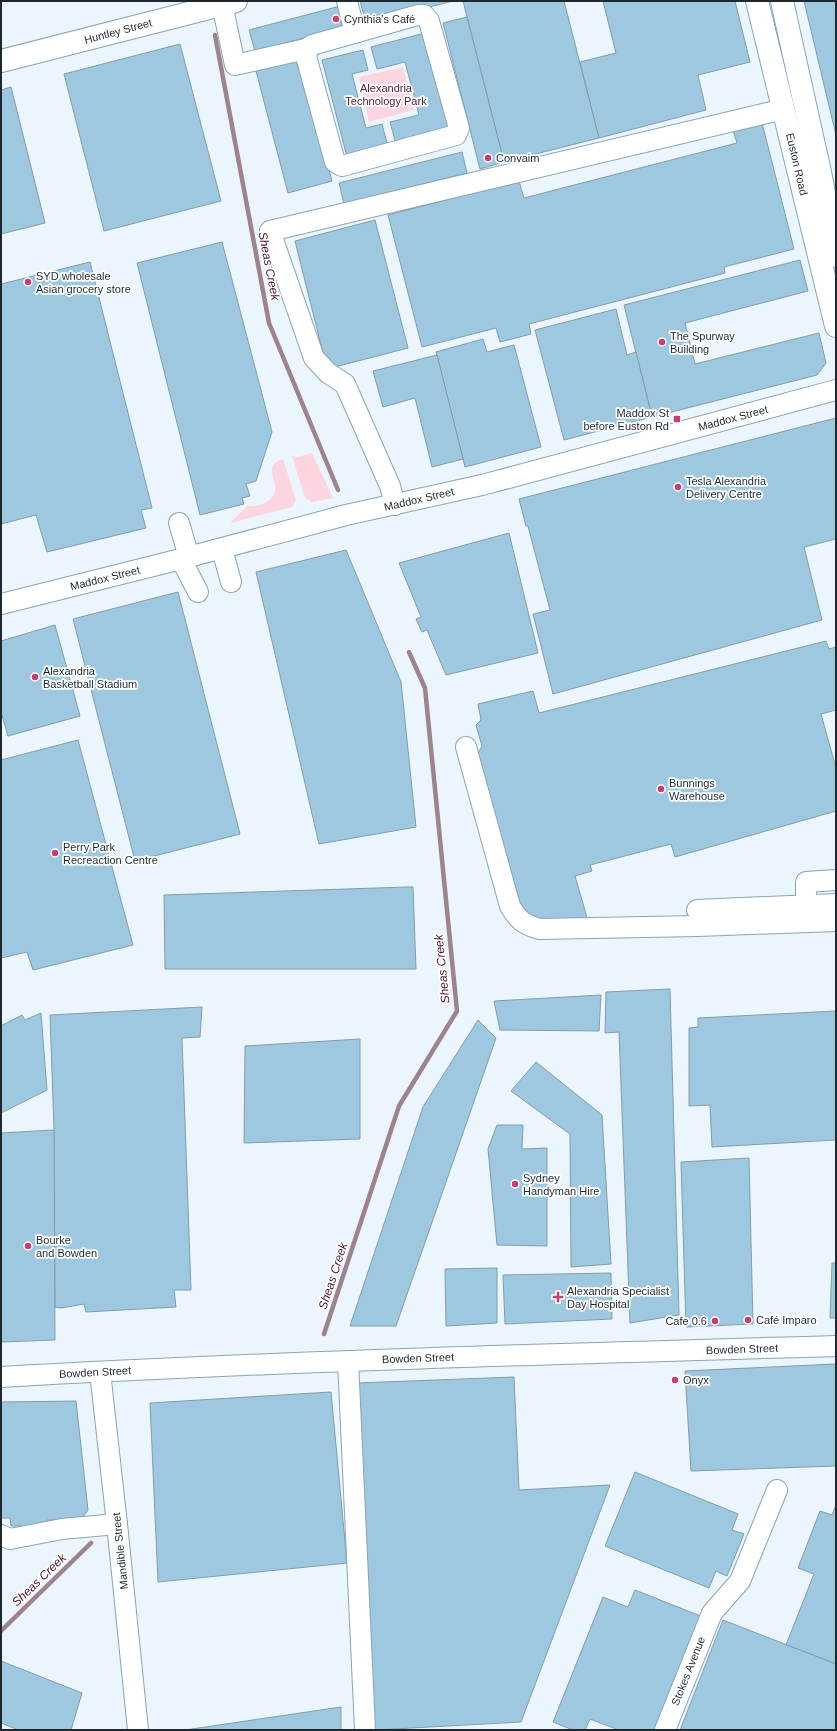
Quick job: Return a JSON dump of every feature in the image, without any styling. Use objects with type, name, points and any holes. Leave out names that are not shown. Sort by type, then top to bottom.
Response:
[{"type":"main road","name":"Euston Road","points":[[757,1],[836,326]]},
{"type":"main road","name":"Euston Road","points":[[782,1],[820,172],[836,256]]},
{"type":"main road","name":"Huntley Street","points":[[1,61],[229,3]]},
{"type":"street","points":[[346,1],[355,34]]},
{"type":"street","points":[[229,3],[235,65],[306,49],[312,45],[418,15],[424,16],[429,21],[459,128],[456,135],[342,166],[335,162],[307,60],[306,49]]},
{"type":"street","points":[[395,505],[390,486],[345,384],[328,373],[314,358],[270,231],[784,110]]},
{"type":"street","name":"Maddox Street","points":[[1,604],[222,549],[339,517],[497,481],[836,390]]},
{"type":"street","points":[[180,523],[185,558],[198,592]]},
{"type":"street","points":[[222,549],[231,582]]},
{"type":"street","points":[[466,747],[510,906],[524,925],[539,929],[836,921]]},
{"type":"street","points":[[806,906],[806,882],[836,880]]},
{"type":"street","points":[[836,904],[698,913],[806,914],[836,921]]},
{"type":"street","name":"Bowden Street","points":[[1,1377],[348,1361],[836,1346]]},
{"type":"street","points":[[348,1361],[365,1730]]},
{"type":"street","name":"Mandible Street","points":[[100,1372],[138,1730]]},
{"type":"street","name":"Stokes Avenue","points":[[665,1730],[712,1613],[740,1581],[777,1490]]},
{"type":"street","points":[[1,1535],[10,1539],[62,1529],[117,1524]]},
{"type":"green space","name":"Alexandria Technology Park","points":[[403,67],[414,110],[369,122],[359,77]]},
{"type":"green space","points":[[312,453],[333,498],[312,502],[305,498],[292,456],[298,457]]},
{"type":"green space","points":[[283,459],[296,500],[292,507],[230,523],[247,506],[256,506],[266,503],[273,497],[275,493],[275,484],[272,468],[277,461]]},
{"type":"building","points":[[360,1],[453,1],[366,23]]},
{"type":"building","points":[[463,1],[564,1],[599,138],[504,162]]},
{"type":"building","points":[[603,1],[735,1],[750,62],[698,75],[706,110],[599,138],[580,62],[616,53]]},
{"type":"building","points":[[804,1],[836,1],[836,135]]},
{"type":"building","points":[[344,5],[350,26],[255,51],[249,30]]},
{"type":"building","points":[[467,17],[504,162],[480,169],[443,23]]},
{"type":"building","points":[[425,33],[449,131],[396,144],[390,122],[419,115],[405,62],[377,69],[371,47]]},
{"type":"building","points":[[180,44],[221,201],[104,231],[64,74]]},
{"type":"building","points":[[363,50],[368,70],[352,74],[366,128],[382,124],[388,147],[347,157],[322,60]]},
{"type":"building","points":[[301,60],[332,181],[288,193],[256,71]]},
{"type":"building","points":[[11,87],[45,223],[1,234],[1,90]]},
{"type":"building","points":[[761,119],[794,249],[724,267],[725,273],[529,324],[531,334],[500,342],[496,328],[422,347],[388,215],[519,181],[524,198],[737,143],[732,127]]},
{"type":"building","points":[[462,152],[467,173],[344,204],[339,183]]},
{"type":"building","points":[[375,220],[408,348],[327,369],[295,241]]},
{"type":"building","points":[[222,242],[272,432],[256,481],[246,484],[250,496],[242,498],[244,504],[200,515],[137,263]]},
{"type":"building","name":"The Spurway Building","points":[[800,260],[808,291],[685,323],[695,364],[819,333],[826,363],[817,375],[652,417],[624,305]]},
{"type":"building","points":[[90,262],[152,508],[141,510],[146,528],[47,552],[36,515],[1,524],[1,284]]},
{"type":"building","points":[[616,309],[627,355],[636,352],[652,417],[564,440],[535,330]]},
{"type":"building","points":[[483,339],[487,352],[514,345],[541,447],[465,467],[436,352]]},
{"type":"building","points":[[437,355],[463,459],[432,467],[415,398],[383,407],[373,371]]},
{"type":"building","points":[[836,418],[836,539],[804,547],[822,620],[553,694],[533,614],[550,610],[528,526],[526,526],[519,499]]},
{"type":"building","points":[[509,533],[538,653],[446,675],[427,630],[422,632],[416,619],[421,617],[399,563]]},
{"type":"building","points":[[346,550],[401,682],[416,827],[319,844],[256,572]]},
{"type":"building","points":[[178,592],[240,834],[135,861],[73,619]]},
{"type":"building","name":"Alexandria Basketball Stadium","points":[[55,625],[80,716],[8,736],[1,712],[1,641]]},
{"type":"building","name":"Bunnings Warehouse","points":[[826,641],[829,649],[836,647],[836,710],[821,714],[836,768],[836,811],[675,857],[671,844],[590,865],[592,871],[575,876],[588,921],[538,919],[524,910],[520,903],[476,757],[482,746],[476,725],[481,720],[478,704],[533,691],[539,713]]},
{"type":"building","name":"Perry Park Recreaction Centre","points":[[78,740],[133,945],[33,970],[27,952],[1,958],[1,760]]},
{"type":"building","points":[[413,887],[416,969],[165,969],[164,895]]},
{"type":"building","points":[[670,989],[679,1315],[630,1323],[619,1032],[605,1033],[606,992]]},
{"type":"building","points":[[601,995],[599,1031],[500,1030],[494,1001]]},
{"type":"building","points":[[202,1007],[200,1037],[182,1038],[191,1290],[174,1290],[176,1307],[86,1312],[84,1304],[61,1308],[55,1307],[54,1130],[50,1015]]},
{"type":"building","points":[[836,1011],[836,1140],[712,1147],[710,1105],[689,1106],[689,1028],[698,1027],[698,1018]]},
{"type":"building","points":[[41,1013],[47,1090],[1,1113],[1,1026],[22,1015],[25,1020]]},
{"type":"building","points":[[478,1020],[496,1038],[396,1326],[350,1326],[423,1107]]},
{"type":"building","points":[[360,1039],[360,1139],[244,1143],[245,1046]]},
{"type":"building","points":[[536,1062],[602,1115],[611,1264],[571,1267],[570,1134],[511,1091]]},
{"type":"building","points":[[497,1125],[523,1125],[522,1149],[547,1148],[547,1246],[497,1245],[488,1149]]},
{"type":"building","name":"Bourke and Bowden","points":[[54,1130],[55,1340],[1,1342],[1,1133]]},
{"type":"building","points":[[749,1158],[753,1324],[686,1327],[681,1162]]},
{"type":"building","points":[[832,1263],[836,1263],[836,1318],[830,1318]]},
{"type":"building","points":[[497,1268],[497,1323],[446,1326],[445,1269]]},
{"type":"building","name":"Alexandria Specialist Day Hospital","points":[[611,1273],[612,1319],[505,1324],[503,1275]]},
{"type":"building","points":[[836,1364],[836,1466],[691,1471],[685,1371]]},
{"type":"building","points":[[514,1377],[519,1490],[610,1485],[521,1722],[375,1730],[357,1383]]},
{"type":"building","points":[[331,1392],[347,1563],[158,1582],[150,1403]]},
{"type":"building","points":[[76,1401],[88,1510],[80,1521],[47,1520],[48,1526],[11,1526],[10,1518],[1,1518],[1,1402]]},
{"type":"building","points":[[635,1472],[738,1514],[732,1530],[744,1534],[727,1576],[716,1571],[709,1588],[605,1546]]},
{"type":"building","points":[[836,1505],[836,1664],[786,1645],[814,1574],[798,1568],[820,1511],[832,1515]]},
{"type":"building","points":[[635,1590],[703,1617],[658,1730],[619,1730],[590,1719],[585,1730],[573,1730],[553,1722],[603,1597],[628,1607]]},
{"type":"building","points":[[723,1620],[836,1664],[836,1730],[680,1730]]},
{"type":"building","points":[[1,1661],[82,1693],[71,1730],[19,1730],[1,1723]]},
{"type":"building","points":[[341,1707],[341,1730],[185,1730]]},
{"type":"waterway","name":"Sheas Creek","points":[[215,35],[269,323],[338,490]]},
{"type":"waterway","name":"Sheas Creek","points":[[324,1334],[399,1106],[457,1011],[425,688],[409,652]]},
{"type":"waterway","name":"Sheas Creek","points":[[1,1631],[91,1543]]},
{"type":"place","name":"Cynthia's Café","points":[[336,19]]},
{"type":"place","name":"Convaim","points":[[488,158]]},
{"type":"place","name":"SYD wholesale Asian grocery store","points":[[28,282]]},
{"type":"place","name":"The Spurway Building","points":[[662,342]]},
{"type":"place","name":"Maddox St before Euston Rd","points":[[677,419]]},
{"type":"place","name":"Tesla Alexandria Delivery Centre","points":[[678,487]]},
{"type":"place","name":"Alexandria Basketball Stadium","points":[[35,677]]},
{"type":"place","name":"Bunnings Warehouse","points":[[661,789]]},
{"type":"place","name":"Perry Park Recreaction Centre","points":[[55,853]]},
{"type":"place","name":"Sydney Handyman Hire","points":[[515,1184]]},
{"type":"place","name":"Bourke and Bowden","points":[[28,1246]]},
{"type":"place","name":"Alexandria Specialist Day Hospital","points":[[558,1297]]},
{"type":"place","name":"Café Imparo","points":[[748,1320]]},
{"type":"place","name":"Cafe 0.6","points":[[715,1321]]},
{"type":"place","name":"Onyx","points":[[675,1380]]}]
